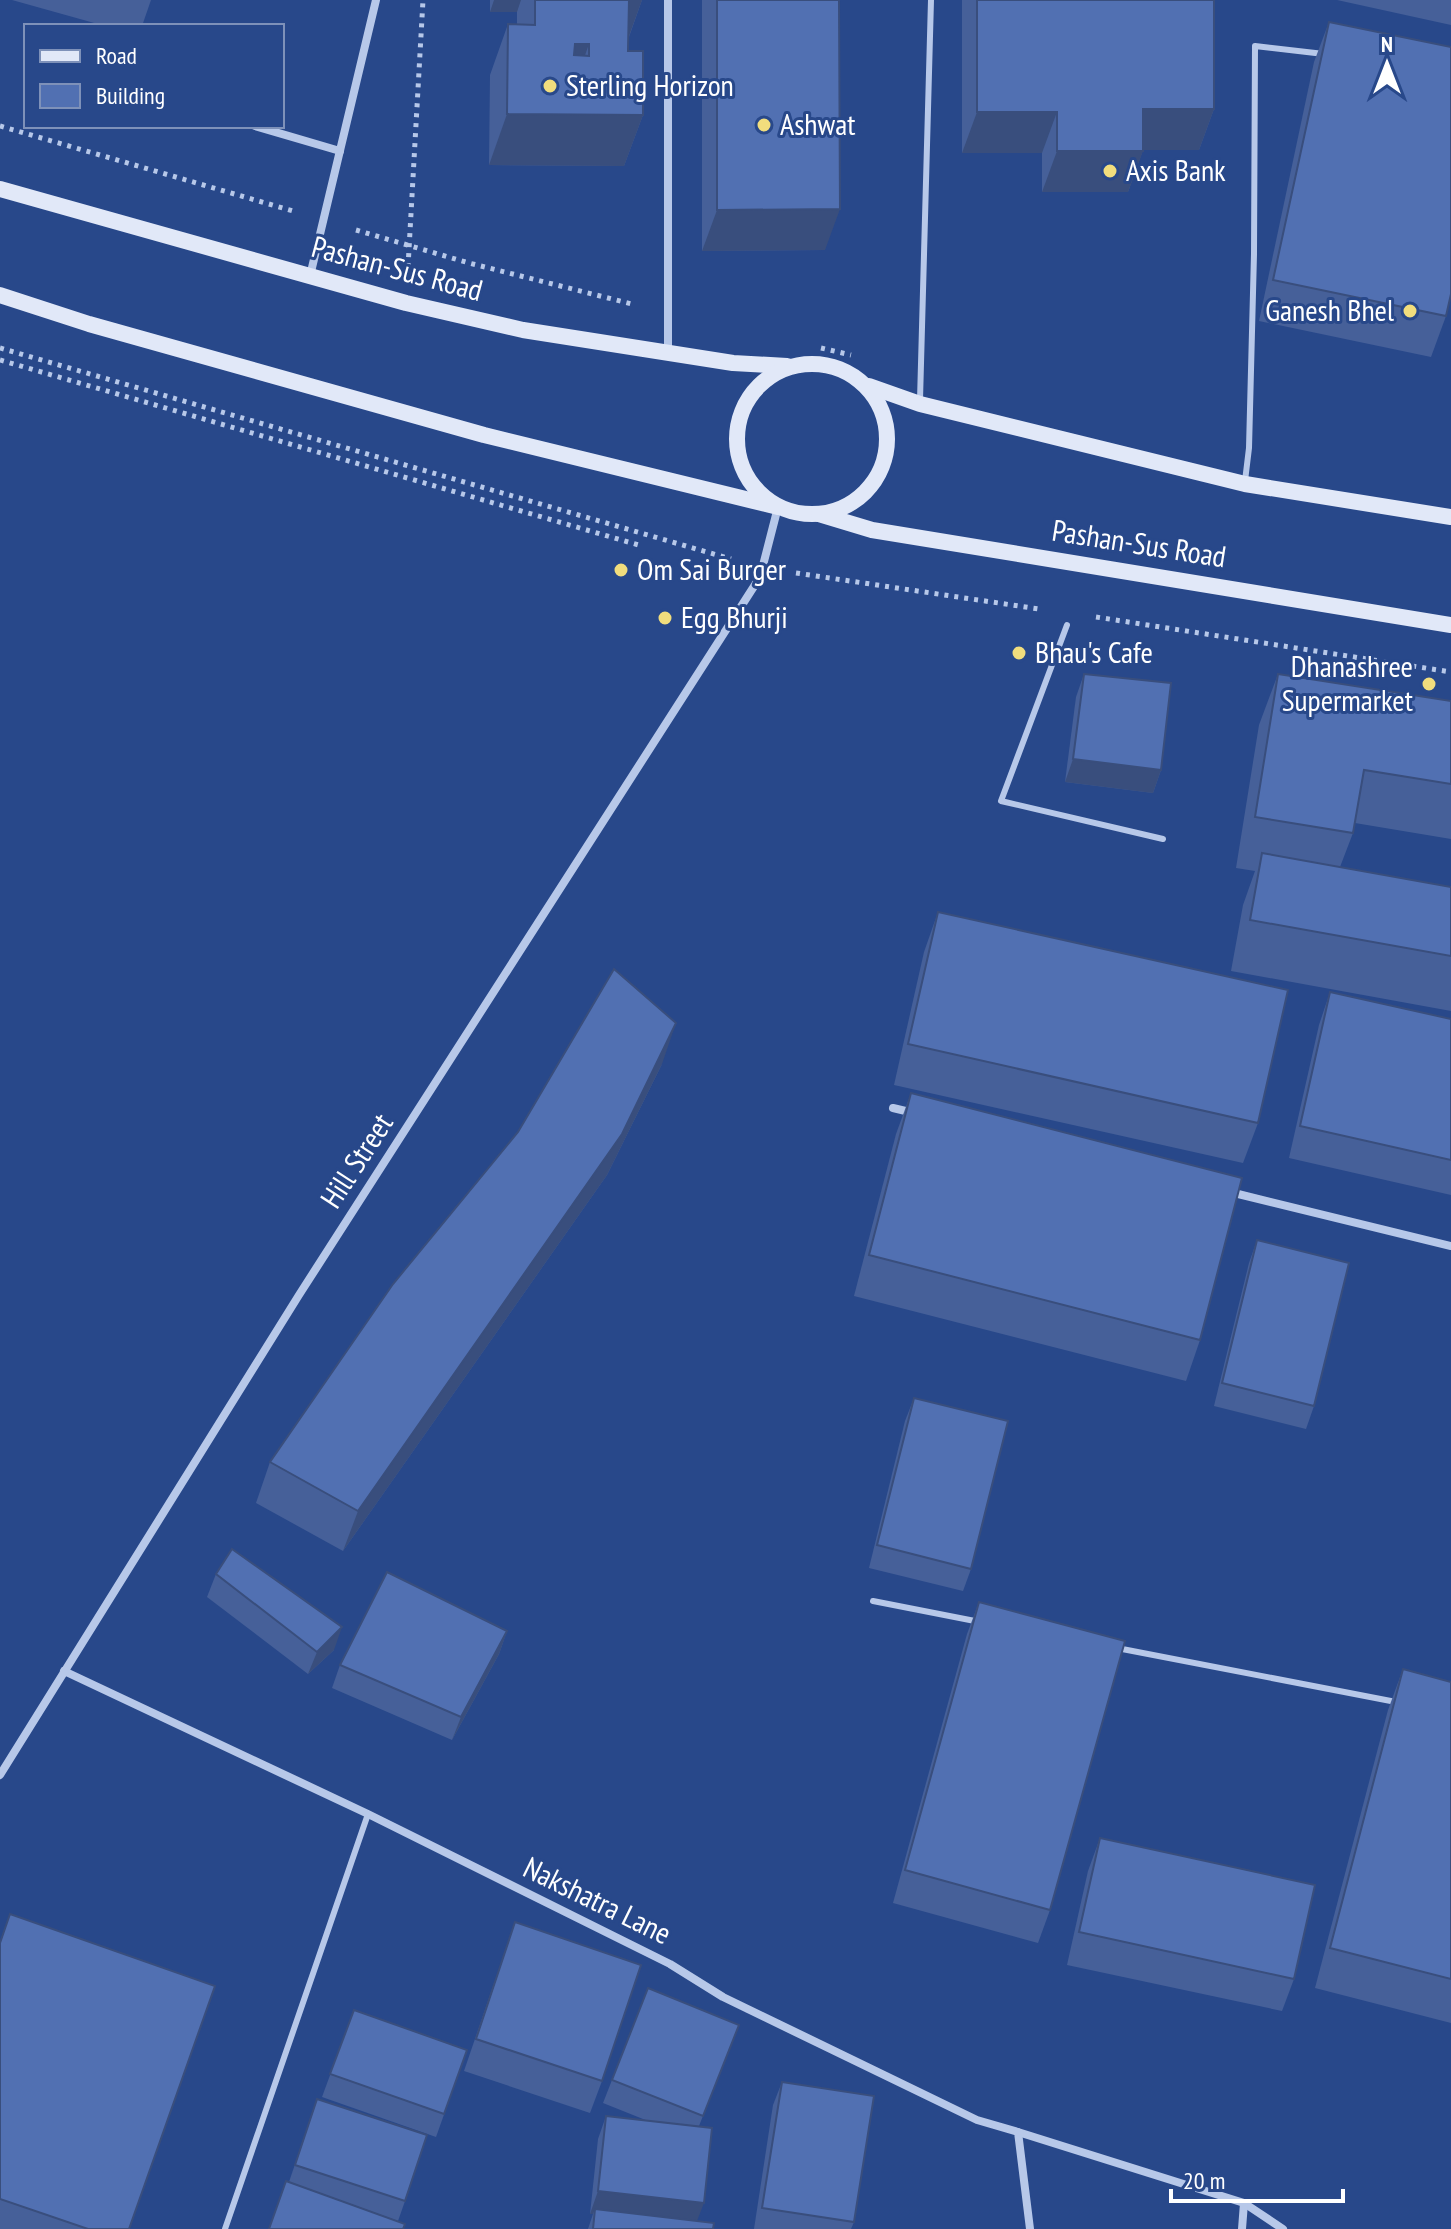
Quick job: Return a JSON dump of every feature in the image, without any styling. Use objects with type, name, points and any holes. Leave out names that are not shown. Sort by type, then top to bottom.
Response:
[{"type":"main road","name":"Pashan-Sus Road","points":[[0,189],[406,303],[523,330],[668,350],[733,363],[787,366]]},
{"type":"main road","points":[[0,295],[89,324],[484,435],[798,513],[819,514],[852,504],[876,481],[888,449],[885,416],[869,386]]},
{"type":"main road","points":[[778,507],[751,484],[737,451],[739,416],[757,385],[787,366],[831,365],[869,386],[920,404],[1245,484],[1451,517]]},
{"type":"main road","name":"Pashan-Sus Road","points":[[819,514],[872,530],[1451,625]]},
{"type":"street","points":[[310,277],[376,0]]},
{"type":"street","points":[[668,0],[668,350]]},
{"type":"street","points":[[262,128],[340,151]]},
{"type":"street","name":"Hill Street","points":[[0,1775],[308,1281],[761,572],[778,507]]},
{"type":"street","points":[[893,1108],[924,1115]]},
{"type":"street","points":[[1218,1189],[1451,1246]]},
{"type":"street","name":"Nakshatra Lane","points":[[64,1671],[368,1814],[670,1964],[723,1997],[977,2120],[1244,2203],[1283,2229]]},
{"type":"street","points":[[1018,2132],[1030,2229]]},
{"type":"street","points":[[1242,2229],[1244,2203]]},
{"type":"lane","points":[[920,404],[931,0]]},
{"type":"lane","points":[[1245,484],[1249,448],[1253,284],[1255,46],[1330,54]]},
{"type":"lane","points":[[1067,625],[1001,801],[1163,839]]},
{"type":"lane","points":[[873,1601],[996,1625]]},
{"type":"lane","points":[[1105,1646],[1407,1704]]},
{"type":"lane","points":[[225,2229],[368,1814]]},
{"type":"path","points":[[406,303],[423,0]]},
{"type":"path","points":[[0,348],[761,572],[1041,609]]},
{"type":"path","points":[[0,360],[642,546]]},
{"type":"path","points":[[1088,616],[1451,672]]},
{"type":"building","points":[[535,0],[629,0],[628,51],[643,51],[643,115],[507,114],[508,24],[535,25]],"holes":[[[575,44],[589,44],[589,56],[574,55]]]},
{"type":"building","name":"Ashwat","points":[[717,0],[839,0],[840,209],[717,210]]},
{"type":"building","points":[[977,0],[1214,0],[1214,109],[1143,109],[1143,151],[1057,151],[1057,112],[977,112]]},
{"type":"building","points":[[1329,22],[1451,47],[1451,294],[1446,316],[1273,280]]},
{"type":"building","points":[[1084,674],[1171,683],[1161,770],[1073,759]]},
{"type":"building","points":[[1278,674],[1451,701],[1451,784],[1364,770],[1353,833],[1255,817]]},
{"type":"building","points":[[1262,853],[1451,887],[1451,956],[1250,920]]},
{"type":"building","points":[[938,912],[1288,990],[1258,1123],[908,1044]]},
{"type":"building","points":[[614,969],[676,1023],[622,1134],[358,1511],[270,1462],[393,1284],[518,1132]]},
{"type":"building","points":[[1330,992],[1451,1019],[1451,1160],[1300,1126]]},
{"type":"building","points":[[911,1093],[1242,1178],[1200,1340],[869,1255]]},
{"type":"building","points":[[1257,1240],[1349,1263],[1314,1406],[1222,1383]]},
{"type":"building","points":[[914,1398],[1008,1421],[971,1569],[877,1545]]},
{"type":"building","points":[[232,1549],[342,1627],[317,1652],[216,1574]]},
{"type":"building","points":[[387,1572],[507,1631],[461,1717],[340,1665]]},
{"type":"building","points":[[979,1602],[1125,1641],[1050,1910],[905,1870]]},
{"type":"building","points":[[1403,1669],[1451,1682],[1451,1979],[1330,1948]]},
{"type":"building","points":[[1100,1838],[1315,1885],[1294,1979],[1079,1932]]},
{"type":"building","points":[[10,1914],[215,1986],[129,2229],[88,2229],[0,2199],[0,1943]]},
{"type":"building","points":[[515,1922],[641,1965],[602,2081],[476,2039]]},
{"type":"building","points":[[648,1988],[739,2025],[703,2116],[612,2080]]},
{"type":"building","points":[[354,2010],[467,2050],[444,2114],[330,2074]]},
{"type":"building","points":[[782,2082],[874,2096],[854,2222],[762,2208]]},
{"type":"building","points":[[317,2099],[427,2135],[405,2201],[295,2165]]},
{"type":"building","points":[[606,2116],[712,2128],[704,2203],[598,2191]]},
{"type":"building","points":[[286,2181],[405,2224],[403,2229],[269,2229]]},
{"type":"building","points":[[595,2209],[714,2223],[713,2229],[593,2229]]},
{"type":"place","name":"Sterling Horizon","points":[[550,86]]},
{"type":"place","name":"Ashwat","points":[[764,125]]},
{"type":"place","name":"Axis Bank","points":[[1110,171]]},
{"type":"place","name":"Ganesh Bhel","points":[[1410,311]]},
{"type":"place","name":"Om Sai Burger","points":[[621,570]]},
{"type":"place","name":"Egg Bhurji","points":[[665,618]]},
{"type":"place","name":"Bhau's Cafe","points":[[1019,653]]},
{"type":"place","name":"Dhanashree Supermarket","points":[[1429,684]]}]
